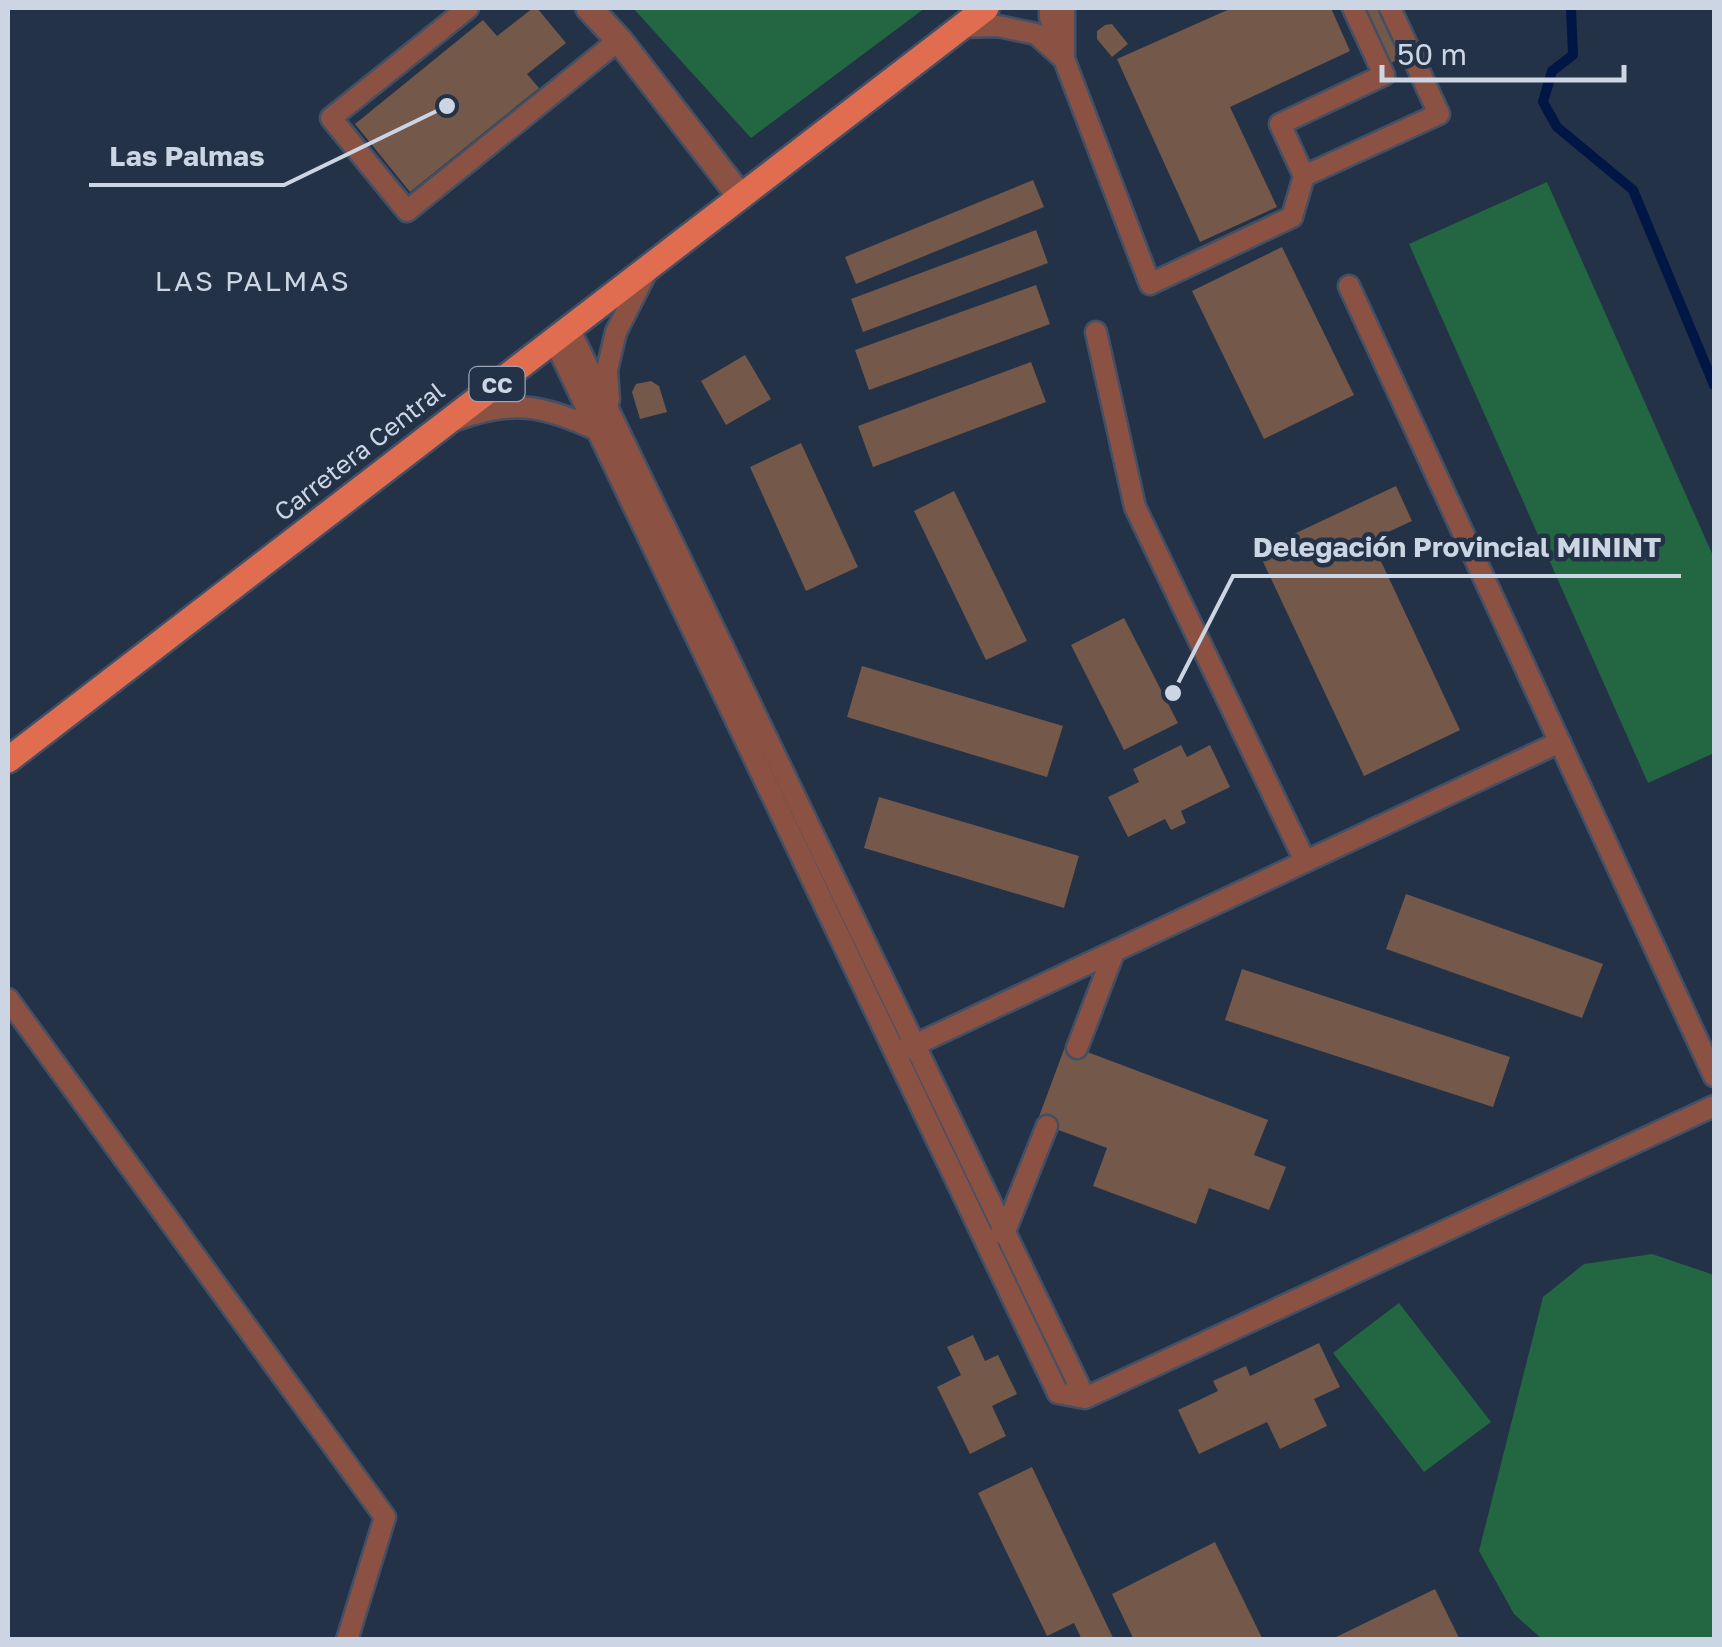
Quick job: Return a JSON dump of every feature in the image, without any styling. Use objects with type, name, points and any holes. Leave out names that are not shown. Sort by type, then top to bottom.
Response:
[{"type":"main road","name":"Carretera Central","points":[[8,760],[986,8]]},
{"type":"street","points":[[588,8],[619,40],[740,196]]},
{"type":"lane","points":[[468,8],[331,118],[407,212],[619,40]]},
{"type":"lane","points":[[1050,8],[1064,59],[1150,284],[1292,216],[1304,176],[1280,124],[1384,76],[1353,8]]},
{"type":"lane","points":[[1064,8],[1064,59]]},
{"type":"lane","points":[[1304,176],[1439,114],[1390,8]]},
{"type":"lane","points":[[960,27],[998,26],[1036,34],[1064,59]]},
{"type":"lane","points":[[610,412],[607,370],[616,332],[650,266]]},
{"type":"lane","points":[[1350,286],[1714,1076]]},
{"type":"lane","points":[[1096,332],[1135,507],[1305,861]]},
{"type":"lane","points":[[561,334],[610,412],[995,1236],[1058,1393],[1085,1398],[1714,1106]]},
{"type":"lane","points":[[561,334],[597,430],[906,1049]]},
{"type":"lane","points":[[444,424],[476,412],[517,405],[562,413],[597,430]]},
{"type":"lane","points":[[906,1049],[1560,742]]},
{"type":"lane","points":[[1077,1048],[1114,952]]},
{"type":"lane","points":[[8,999],[385,1516],[347,1640]]},
{"type":"lane","points":[[995,1236],[1047,1126]]},
{"type":"green space","points":[[633,8],[925,8],[751,138]]},
{"type":"green space","points":[[1547,182],[1714,558],[1714,753],[1648,783],[1409,244]]},
{"type":"green space","points":[[1652,1254],[1714,1275],[1714,1639],[1542,1639],[1514,1614],[1479,1551],[1543,1297],[1584,1264]]},
{"type":"green space","points":[[1399,1303],[1491,1422],[1424,1472],[1333,1353]]},
{"type":"building","points":[[533,8],[566,43],[527,74],[539,88],[410,192],[355,124],[483,20],[497,36]]},
{"type":"building","points":[[1232,8],[1331,8],[1350,51],[1230,107],[1277,207],[1200,242],[1117,59]]},
{"type":"building","points":[[1357,8],[1382,8],[1404,57],[1384,66]]},
{"type":"building","points":[[1112,24],[1128,44],[1112,57],[1097,39],[1097,31]]},
{"type":"building","points":[[1033,180],[1044,207],[856,284],[845,257]]},
{"type":"building","points":[[1036,230],[1048,263],[863,332],[851,299]]},
{"type":"building","points":[[1282,247],[1354,395],[1264,439],[1192,291]]},
{"type":"building","points":[[1036,285],[1050,324],[869,390],[855,350]]},
{"type":"building","points":[[745,355],[771,399],[726,425],[701,381]]},
{"type":"building","points":[[1031,362],[1046,402],[873,467],[858,426]]},
{"type":"building","points":[[651,381],[659,386],[667,412],[640,419],[632,392],[636,384]]},
{"type":"building","points":[[801,443],[858,567],[806,591],[750,467]]},
{"type":"building","points":[[1396,486],[1412,521],[1371,540],[1460,730],[1364,776],[1258,551]]},
{"type":"building","points":[[954,491],[1027,641],[986,660],[914,511]]},
{"type":"building","points":[[1124,618],[1178,723],[1124,750],[1071,645]]},
{"type":"building","points":[[862,666],[1063,726],[1047,777],[847,717]]},
{"type":"building","points":[[1181,745],[1187,757],[1210,745],[1230,787],[1181,811],[1186,823],[1171,830],[1165,819],[1128,837],[1108,797],[1139,782],[1133,769]]},
{"type":"building","points":[[879,797],[1079,856],[1064,908],[864,848]]},
{"type":"building","points":[[1406,894],[1603,964],[1582,1018],[1386,949]]},
{"type":"building","points":[[1242,969],[1510,1057],[1493,1107],[1225,1020]]},
{"type":"building","points":[[1066,1044],[1268,1120],[1254,1155],[1286,1167],[1269,1210],[1209,1188],[1196,1224],[1093,1186],[1107,1148],[1037,1122]]},
{"type":"building","points":[[973,1335],[985,1361],[998,1355],[1017,1394],[992,1406],[1006,1436],[970,1454],[937,1387],[961,1375],[947,1347]]},
{"type":"building","points":[[1319,1343],[1340,1387],[1314,1399],[1327,1426],[1280,1449],[1267,1422],[1199,1454],[1178,1410],[1218,1391],[1213,1381],[1246,1366],[1250,1376]]},
{"type":"building","points":[[1032,1467],[1114,1640],[1082,1640],[1074,1623],[1047,1636],[978,1493]]},
{"type":"building","points":[[1215,1542],[1263,1640],[1134,1640],[1112,1594]]},
{"type":"building","points":[[1435,1589],[1460,1640],[1330,1640]]},
{"type":"waterway","points":[[1571,8],[1573,55],[1552,71],[1543,102],[1557,127],[1633,190],[1714,385]]},
{"type":"place","name":"Las Palmas","points":[[447,106]]},
{"type":"place","name":"Delegación Provincial MININT","points":[[1173,693]]},
{"type":"district","name":"LAS PALMAS","points":[[253,280]]}]
